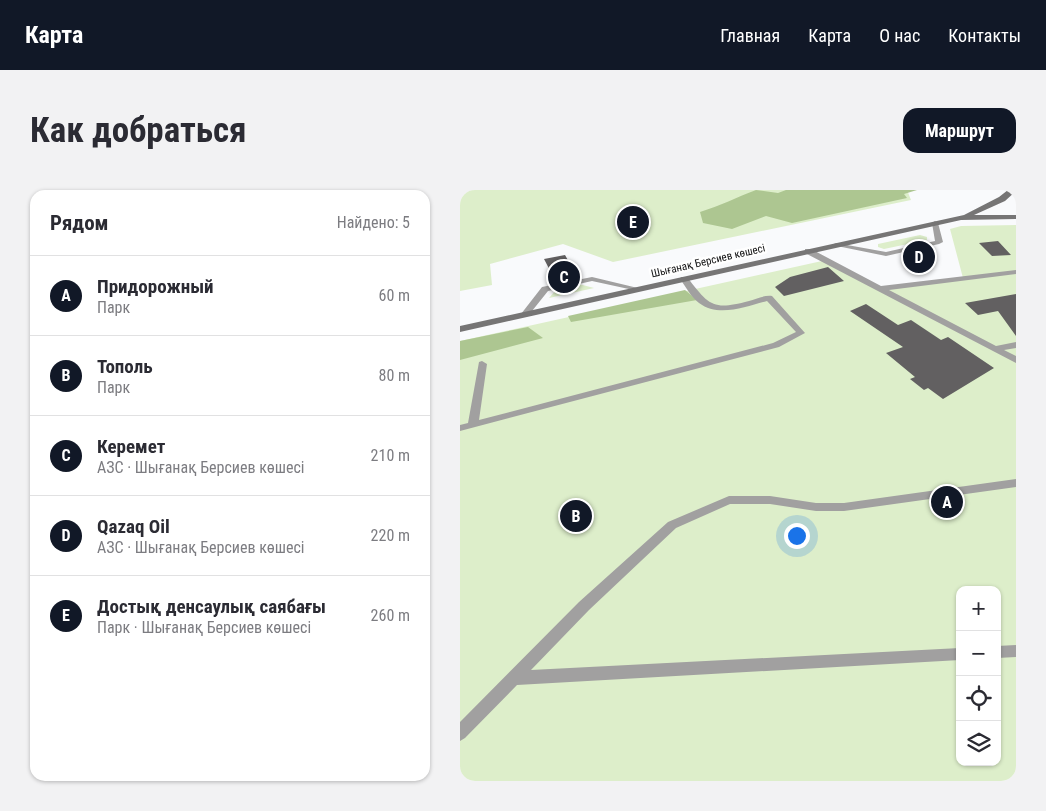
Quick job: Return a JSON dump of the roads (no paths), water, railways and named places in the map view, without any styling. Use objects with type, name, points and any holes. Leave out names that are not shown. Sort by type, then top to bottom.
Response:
[{"type":"main road","points":[[961,218],[1002,199],[1015,190]]},
{"type":"main road","points":[[961,218],[1016,217]]},
{"type":"main road","name":"Шығанақ Берсиев көшесі","points":[[460,329],[961,218]]},
{"type":"lane","points":[[836,245],[886,254],[939,242],[935,223]]},
{"type":"lane","points":[[808,251],[1016,360]]},
{"type":"lane","points":[[879,289],[1016,272]]},
{"type":"lane","points":[[525,314],[545,289],[592,279],[638,289]]},
{"type":"lane","points":[[460,428],[776,345],[801,333],[769,298],[732,307],[715,307],[704,303],[684,279]]},
{"type":"lane","points":[[994,349],[1016,345]]},
{"type":"lane","points":[[473,425],[482,364]]},
{"type":"lane","points":[[460,733],[584,606],[672,525],[729,500],[770,500],[816,507],[844,507],[1016,483]]},
{"type":"lane","points":[[1001,652],[1016,651]]},
{"type":"lane","points":[[513,678],[956,654]]},
{"type":"place","name":"Достық денсаулық саябағы","points":[[633,222]]},
{"type":"place","name":"Qazaq Oil","points":[[919,257]]},
{"type":"place","name":"Керемет","points":[[564,277]]},
{"type":"place","name":"Придорожный","points":[[947,502]]},
{"type":"place","name":"Тополь","points":[[576,516]]}]
